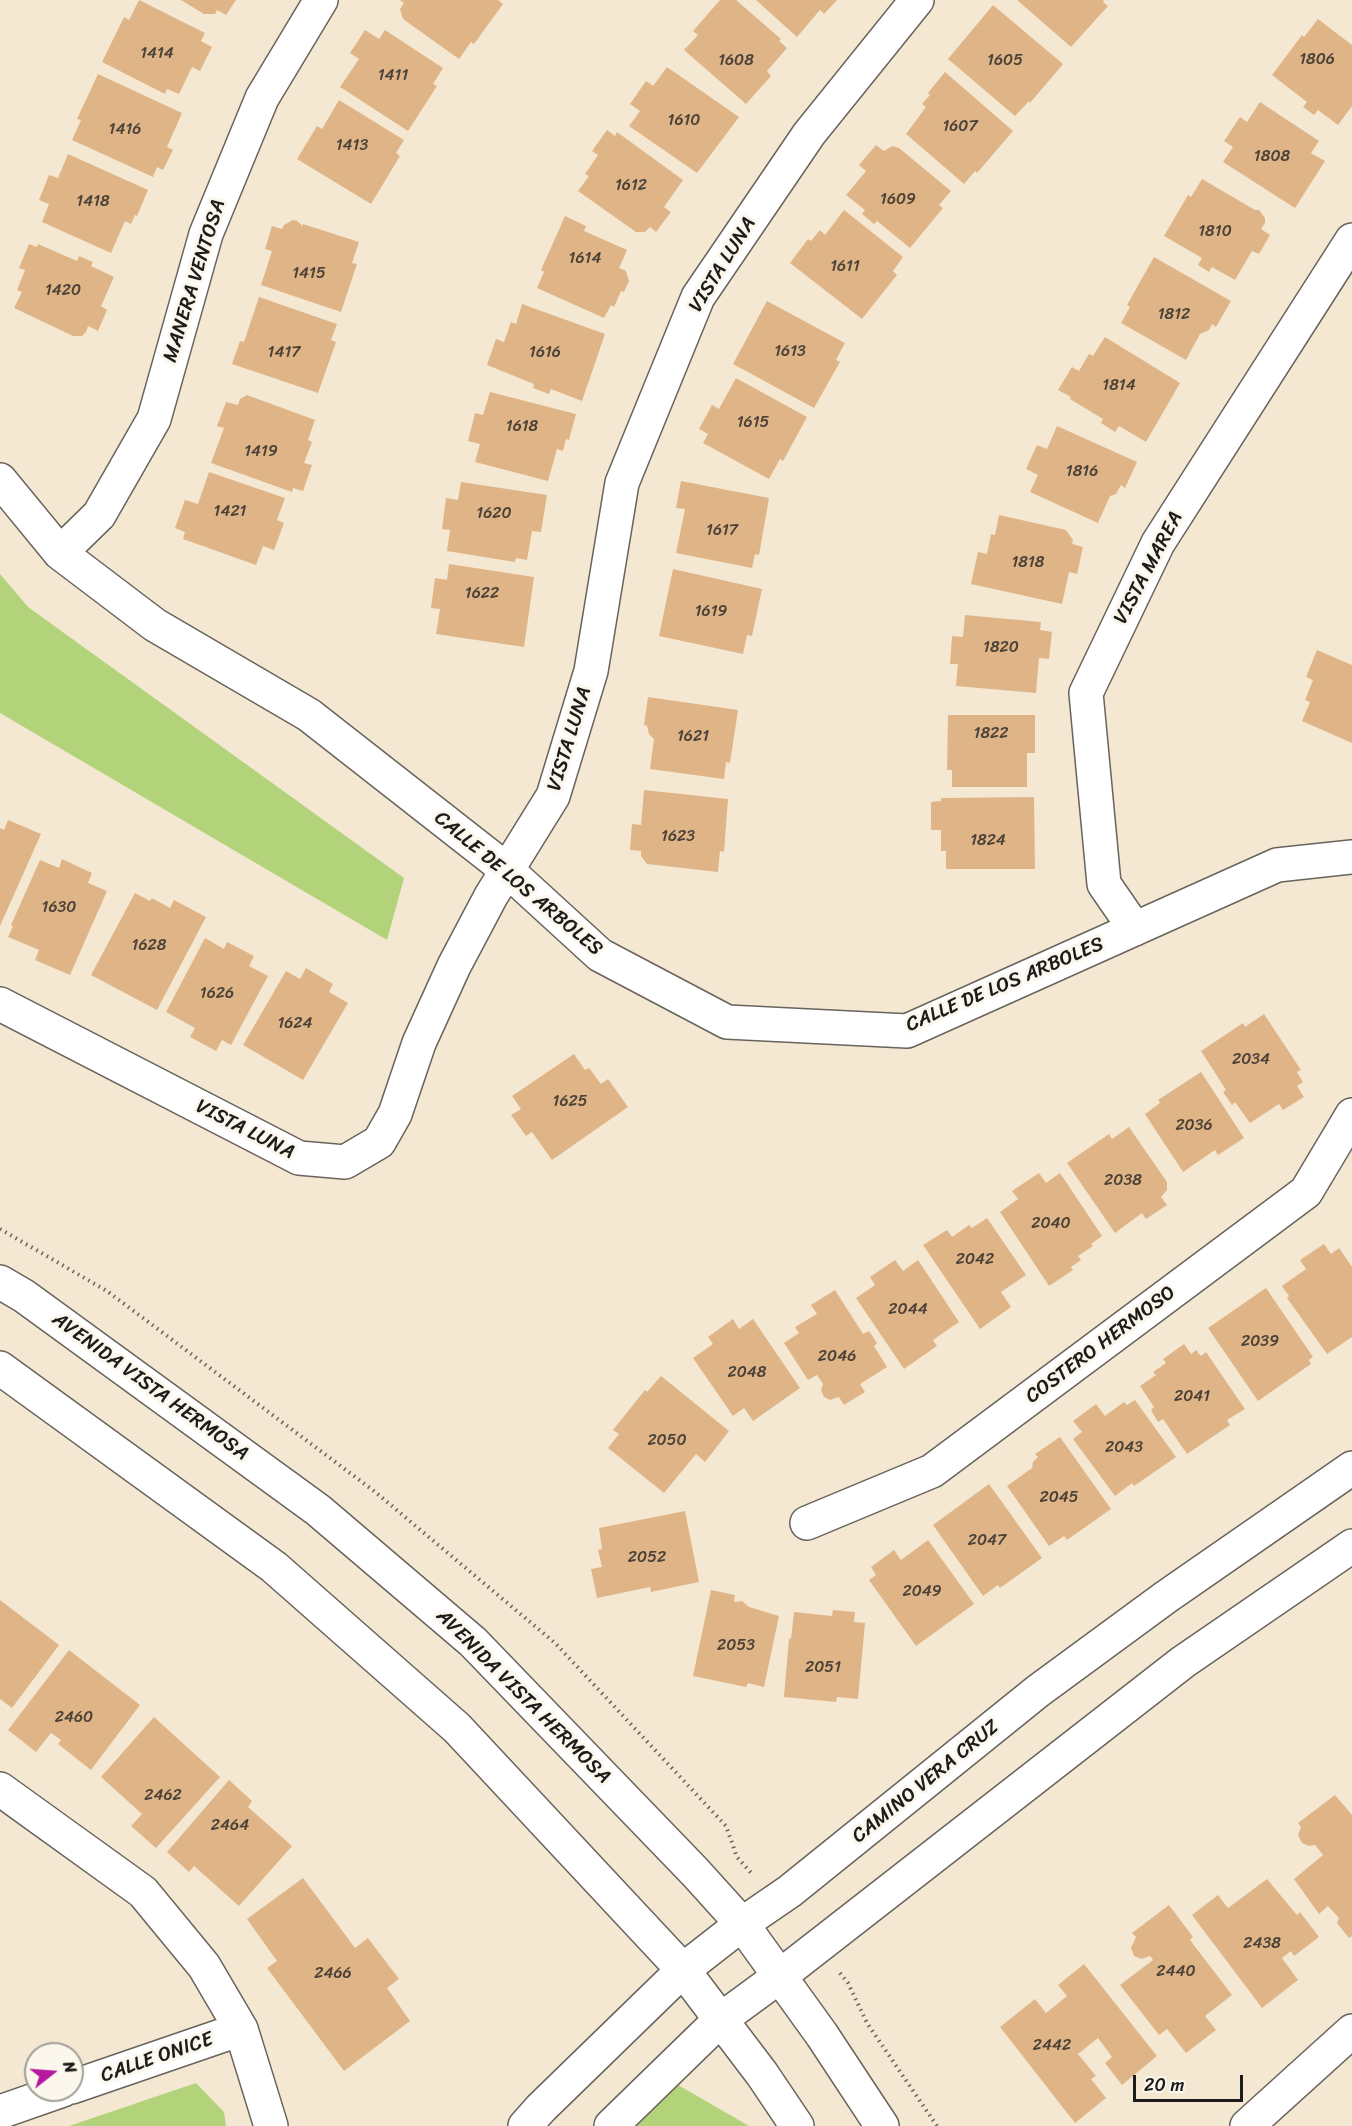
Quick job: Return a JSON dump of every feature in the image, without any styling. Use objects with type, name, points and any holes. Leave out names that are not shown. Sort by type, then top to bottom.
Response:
[{"type":"street","name":"MANERA VENTOSA","points":[[60,553],[99,515],[154,419],[206,234],[262,98],[321,0]]},
{"type":"street","name":"VISTA LUNA","points":[[0,1004],[299,1158],[345,1162],[379,1142],[395,1114],[418,1043],[454,966],[491,896],[553,796],[591,671],[622,483],[698,297],[808,134],[917,0]]},
{"type":"street","name":"VISTA MAREA","points":[[1135,929],[1104,884],[1086,693],[1158,543],[1352,240]]},
{"type":"street","name":"CALLE DE LOS ARBOLES","points":[[0,480],[60,553],[155,625],[309,715],[507,870],[600,955],[727,1022],[907,1031],[1277,865],[1352,857]]},
{"type":"street","name":"COSTERO HERMOSO","points":[[807,1523],[932,1471],[1297,1199],[1306,1192],[1352,1115]]},
{"type":"street","name":"AVENIDA VISTA HERMOSA","points":[[0,1282],[24,1296],[318,1510],[473,1642],[695,1872],[742,1924],[822,2035],[882,2126]]},
{"type":"street","points":[[0,1368],[274,1567],[458,1728],[683,1970],[762,2074],[797,2126]]},
{"type":"street","name":"CAMINO VERA CRUZ","points":[[525,2126],[683,1970],[742,1924],[790,1891],[1038,1691],[1166,1597],[1352,1468]]},
{"type":"street","points":[[611,2126],[720,2020],[780,1976],[1183,1662],[1352,1546]]},
{"type":"street","points":[[0,1789],[143,1892],[204,1966],[241,2029],[272,2126]]},
{"type":"street","name":"CALLE ONICE","points":[[84,2083],[241,2029]]},
{"type":"street","points":[[1247,2126],[1352,2031]]},
{"type":"street","points":[[0,2112],[29,2102]]},
{"type":"green space","points":[[0,574],[28,607],[404,878],[387,940],[0,713]]},
{"type":"green space","points":[[673,2082],[749,2126],[630,2126]]},
{"type":"green space","points":[[196,2083],[224,2112],[226,2126],[69,2126]]},
{"type":"building","points":[[139,0],[205,33],[201,41],[212,47],[200,71],[192,67],[179,94],[167,89],[165,94],[102,62],[124,17],[129,20]]},
{"type":"building","points":[[181,0],[236,0],[226,15],[217,10],[215,14],[204,14]]},
{"type":"building","points":[[400,0],[498,0],[503,4],[474,44],[471,42],[459,59],[403,19],[400,9],[404,3]]},
{"type":"building","points":[[720,0],[736,0],[781,39],[779,41],[787,48],[767,71],[771,76],[746,104],[684,50],[698,35],[693,31]]},
{"type":"building","points":[[756,0],[837,0],[824,14],[820,10],[797,37]]},
{"type":"building","points":[[1017,0],[1104,0],[1103,2],[1108,6],[1071,47]]},
{"type":"building","points":[[993,5],[1063,64],[1030,103],[1029,101],[1015,116],[948,59]]},
{"type":"building","points":[[1318,19],[1352,45],[1352,106],[1338,125],[1318,110],[1314,115],[1303,107],[1307,102],[1272,75],[1302,35],[1304,37]]},
{"type":"building","points":[[365,30],[379,39],[385,30],[443,68],[433,84],[437,86],[408,131],[340,87],[359,59],[350,53]]},
{"type":"building","points":[[667,67],[739,117],[697,173],[629,126],[640,111],[630,104],[646,81],[653,86]]},
{"type":"building","points":[[945,72],[1013,131],[977,173],[975,171],[964,184],[906,134],[926,107],[922,104],[930,95],[928,93]]},
{"type":"building","points":[[98,74],[182,113],[167,147],[173,150],[163,170],[157,167],[153,177],[72,140],[81,120],[77,119]]},
{"type":"building","points":[[339,100],[404,140],[396,153],[400,156],[371,204],[297,159],[317,126],[322,129]]},
{"type":"building","points":[[1260,102],[1319,141],[1311,153],[1325,161],[1295,208],[1223,162],[1233,147],[1224,141],[1240,117],[1247,122]]},
{"type":"building","points":[[607,130],[615,136],[617,132],[683,180],[664,207],[671,212],[656,232],[650,227],[645,232],[636,232],[578,191],[589,176],[585,174],[598,155],[592,151]]},
{"type":"building","points":[[876,145],[884,151],[892,146],[899,148],[951,191],[939,205],[943,208],[910,248],[877,221],[874,224],[862,214],[865,210],[846,195],[866,171],[859,165]]},
{"type":"building","points":[[68,154],[148,190],[137,216],[135,215],[131,224],[125,221],[111,253],[42,222],[49,204],[39,200],[49,175],[58,178]]},
{"type":"building","points":[[1202,179],[1255,210],[1259,210],[1265,218],[1261,229],[1270,235],[1259,254],[1252,251],[1235,280],[1212,267],[1209,272],[1198,265],[1202,258],[1164,236],[1188,195],[1191,197]]},
{"type":"building","points":[[844,210],[903,257],[893,271],[897,275],[862,319],[790,263],[808,239],[811,241],[820,230],[825,235]]},
{"type":"building","points":[[565,216],[586,226],[584,231],[627,250],[619,268],[626,271],[629,281],[624,292],[621,291],[614,307],[611,305],[604,318],[537,288],[544,272],[541,270]]},
{"type":"building","points":[[293,220],[303,226],[303,224],[359,242],[352,263],[357,264],[341,312],[261,285],[272,251],[265,249],[272,226],[282,229],[284,225]]},
{"type":"building","points":[[29,244],[37,247],[38,244],[77,261],[79,256],[93,262],[91,266],[114,277],[101,306],[107,310],[98,331],[88,326],[82,336],[73,336],[14,308],[22,292],[17,290],[25,270],[19,268]]},
{"type":"building","points":[[1154,257],[1231,301],[1216,327],[1212,324],[1209,330],[1200,334],[1186,360],[1121,323],[1130,307],[1127,305]]},
{"type":"building","points":[[259,297],[337,324],[331,340],[336,342],[318,393],[232,364],[240,341],[244,342]]},
{"type":"building","points":[[767,301],[845,343],[836,360],[840,362],[814,408],[733,364]]},
{"type":"building","points":[[522,304],[605,334],[582,401],[551,389],[549,394],[533,388],[534,384],[487,365],[496,339],[504,342],[511,322],[516,324]]},
{"type":"building","points":[[1105,337],[1180,383],[1146,442],[1119,426],[1115,432],[1101,423],[1103,419],[1058,390],[1072,367],[1079,371],[1089,354],[1093,356]]},
{"type":"building","points":[[736,378],[807,417],[783,461],[780,459],[769,479],[703,443],[708,434],[699,429],[712,405],[719,409]]},
{"type":"building","points":[[490,392],[576,414],[569,440],[566,439],[563,451],[557,449],[548,481],[475,462],[480,444],[468,441],[475,413],[483,415]]},
{"type":"building","points":[[247,395],[315,420],[308,440],[312,442],[304,463],[312,465],[303,491],[293,488],[292,492],[211,463],[224,428],[217,426],[226,402],[238,405],[240,399]]},
{"type":"building","points":[[1057,426],[1137,462],[1125,488],[1121,485],[1116,494],[1110,496],[1098,523],[1030,492],[1038,475],[1026,469],[1037,445],[1047,449]]},
{"type":"building","points":[[209,472],[285,498],[277,520],[284,523],[274,550],[263,546],[256,565],[183,539],[185,532],[175,528],[185,500],[198,504]]},
{"type":"building","points":[[681,481],[769,498],[759,555],[755,554],[752,568],[676,553],[685,509],[676,508]]},
{"type":"building","points":[[461,482],[547,495],[541,532],[532,531],[527,560],[516,558],[515,562],[447,551],[450,530],[442,529],[446,498],[458,500]]},
{"type":"building","points":[[999,515],[1066,530],[1073,540],[1072,544],[1083,547],[1077,574],[1069,572],[1062,604],[971,584],[978,552],[987,554],[991,534],[995,535]]},
{"type":"building","points":[[449,564],[534,577],[524,647],[436,634],[440,609],[431,608],[435,578],[447,580]]},
{"type":"building","points":[[673,569],[762,589],[752,636],[747,635],[743,654],[659,636]]},
{"type":"building","points":[[965,615],[1041,622],[1040,630],[1052,632],[1049,659],[1039,658],[1036,693],[956,686],[958,664],[950,664],[952,636],[963,637]]},
{"type":"building","points":[[1317,650],[1352,665],[1352,743],[1302,721],[1310,702],[1305,700],[1313,680],[1306,677]]},
{"type":"building","points":[[648,697],[738,710],[730,763],[726,762],[724,779],[650,769],[654,739],[649,734],[647,726],[644,725]]},
{"type":"building","points":[[948,715],[1035,715],[1035,753],[1027,753],[1027,787],[952,787],[952,770],[947,770]]},
{"type":"building","points":[[644,790],[728,799],[724,852],[720,851],[718,872],[647,864],[641,856],[641,851],[630,850],[632,824],[641,825]]},
{"type":"building","points":[[1034,797],[1035,869],[946,869],[946,851],[941,851],[941,830],[931,830],[931,802],[941,801],[941,798]]},
{"type":"building","points":[[8,820],[41,834],[0,926],[0,828],[4,830]]},
{"type":"building","points":[[62,859],[92,873],[88,883],[107,891],[70,975],[35,960],[39,950],[8,937],[13,926],[11,925],[40,860],[59,868]]},
{"type":"building","points":[[135,893],[150,901],[152,898],[170,908],[174,900],[206,917],[157,1010],[91,975]]},
{"type":"building","points":[[205,938],[224,949],[227,942],[254,956],[249,966],[268,976],[231,1045],[222,1040],[216,1051],[190,1037],[195,1028],[166,1012]]},
{"type":"building","points":[[306,968],[333,984],[329,992],[348,1003],[303,1080],[243,1045],[286,971],[300,979]]},
{"type":"building","points":[[1264,1014],[1301,1070],[1297,1072],[1303,1082],[1297,1086],[1304,1097],[1283,1110],[1279,1104],[1250,1123],[1235,1102],[1232,1105],[1223,1092],[1226,1090],[1201,1051],[1243,1023],[1245,1027]]},
{"type":"building","points":[[574,1054],[585,1070],[589,1068],[601,1084],[608,1079],[628,1107],[552,1160],[532,1132],[526,1136],[511,1115],[521,1109],[512,1096]]},
{"type":"building","points":[[1201,1072],[1244,1138],[1218,1155],[1215,1150],[1183,1172],[1145,1114],[1160,1103],[1158,1100]]},
{"type":"building","points":[[1129,1127],[1167,1182],[1167,1190],[1161,1197],[1167,1205],[1146,1219],[1142,1213],[1115,1233],[1067,1163],[1109,1134],[1112,1139]]},
{"type":"building","points":[[1039,1173],[1046,1183],[1060,1173],[1102,1236],[1091,1244],[1093,1246],[1078,1256],[1081,1260],[1071,1267],[1073,1270],[1049,1286],[1000,1212],[1018,1199],[1012,1191]]},
{"type":"building","points":[[987,1218],[1026,1275],[1001,1292],[1011,1307],[980,1329],[923,1245],[947,1230],[952,1237],[969,1225],[972,1228]]},
{"type":"building","points":[[1324,1244],[1331,1254],[1339,1248],[1352,1267],[1352,1337],[1327,1354],[1287,1298],[1289,1296],[1282,1286],[1306,1269],[1300,1260]]},
{"type":"building","points":[[895,1260],[903,1271],[918,1260],[959,1322],[933,1340],[937,1346],[904,1369],[856,1298],[875,1285],[870,1277]]},
{"type":"building","points":[[1266,1288],[1313,1357],[1309,1360],[1311,1364],[1258,1401],[1208,1328]]},
{"type":"building","points":[[835,1290],[863,1334],[869,1331],[877,1343],[874,1346],[887,1367],[860,1384],[865,1392],[844,1405],[839,1397],[830,1400],[824,1397],[821,1390],[823,1384],[817,1375],[808,1380],[784,1343],[799,1333],[795,1327],[817,1314],[811,1305]]},
{"type":"building","points":[[733,1319],[739,1329],[753,1319],[800,1388],[753,1421],[744,1408],[733,1416],[693,1358],[713,1344],[708,1337]]},
{"type":"building","points":[[1184,1344],[1191,1354],[1196,1350],[1201,1356],[1206,1352],[1245,1409],[1227,1420],[1230,1425],[1187,1454],[1163,1419],[1158,1422],[1151,1410],[1154,1407],[1140,1386],[1156,1375],[1153,1372],[1166,1363],[1163,1359]]},
{"type":"building","points":[[661,1376],[729,1431],[705,1462],[696,1454],[664,1493],[608,1448],[619,1434],[613,1430],[645,1390],[647,1392]]},
{"type":"building","points":[[1135,1400],[1176,1457],[1134,1486],[1132,1483],[1115,1496],[1073,1439],[1082,1432],[1073,1421],[1096,1404],[1105,1416],[1124,1402],[1127,1405]]},
{"type":"building","points":[[1060,1437],[1111,1509],[1067,1540],[1064,1536],[1049,1546],[1007,1486],[1032,1468],[1033,1462],[1038,1457],[1035,1454]]},
{"type":"building","points":[[989,1484],[1042,1558],[1000,1588],[998,1585],[983,1596],[933,1525]]},
{"type":"building","points":[[685,1511],[699,1582],[651,1592],[650,1587],[597,1598],[591,1569],[602,1567],[598,1550],[602,1549],[599,1528]]},
{"type":"building","points":[[928,1540],[974,1604],[916,1646],[869,1580],[876,1575],[871,1567],[894,1550],[901,1560]]},
{"type":"building","points":[[711,1590],[735,1595],[734,1602],[742,1601],[749,1607],[779,1616],[764,1687],[748,1683],[746,1687],[693,1676]]},
{"type":"building","points":[[0,1600],[59,1645],[12,1708],[0,1699]]},
{"type":"building","points":[[833,1610],[855,1612],[854,1622],[865,1623],[858,1699],[837,1697],[836,1702],[784,1697],[789,1638],[791,1639],[794,1612],[832,1616]]},
{"type":"building","points":[[69,1650],[140,1705],[91,1770],[58,1744],[61,1740],[51,1733],[36,1752],[8,1730]]},
{"type":"building","points":[[154,1717],[220,1777],[156,1848],[131,1826],[142,1814],[101,1777]]},
{"type":"building","points":[[229,1780],[252,1801],[248,1807],[292,1846],[239,1906],[194,1866],[189,1872],[167,1852]]},
{"type":"building","points":[[1335,1795],[1352,1815],[1352,1936],[1349,1938],[1337,1923],[1339,1918],[1328,1906],[1319,1914],[1294,1879],[1323,1855],[1315,1845],[1309,1846],[1302,1843],[1298,1835],[1301,1827],[1298,1823]]},
{"type":"building","points":[[303,1878],[355,1948],[368,1938],[399,1979],[387,1988],[410,2021],[344,2071],[267,1968],[277,1961],[247,1919]]},
{"type":"building","points":[[1267,1879],[1297,1915],[1300,1912],[1319,1937],[1294,1956],[1291,1951],[1282,1958],[1298,1980],[1262,2008],[1192,1915],[1218,1895],[1228,1908]]},
{"type":"building","points":[[1169,1905],[1193,1937],[1190,1940],[1232,1995],[1205,2016],[1216,2030],[1186,2053],[1167,2029],[1159,2035],[1120,1985],[1153,1960],[1150,1956],[1142,1959],[1134,1956],[1131,1948],[1136,1937],[1132,1933]]},
{"type":"building","points":[[1084,1964],[1157,2056],[1122,2085],[1105,2063],[1112,2057],[1098,2038],[1078,2054],[1096,2076],[1091,2079],[1106,2098],[1075,2123],[1000,2027],[1035,1999],[1046,2013],[1067,1996],[1058,1985]]}]
